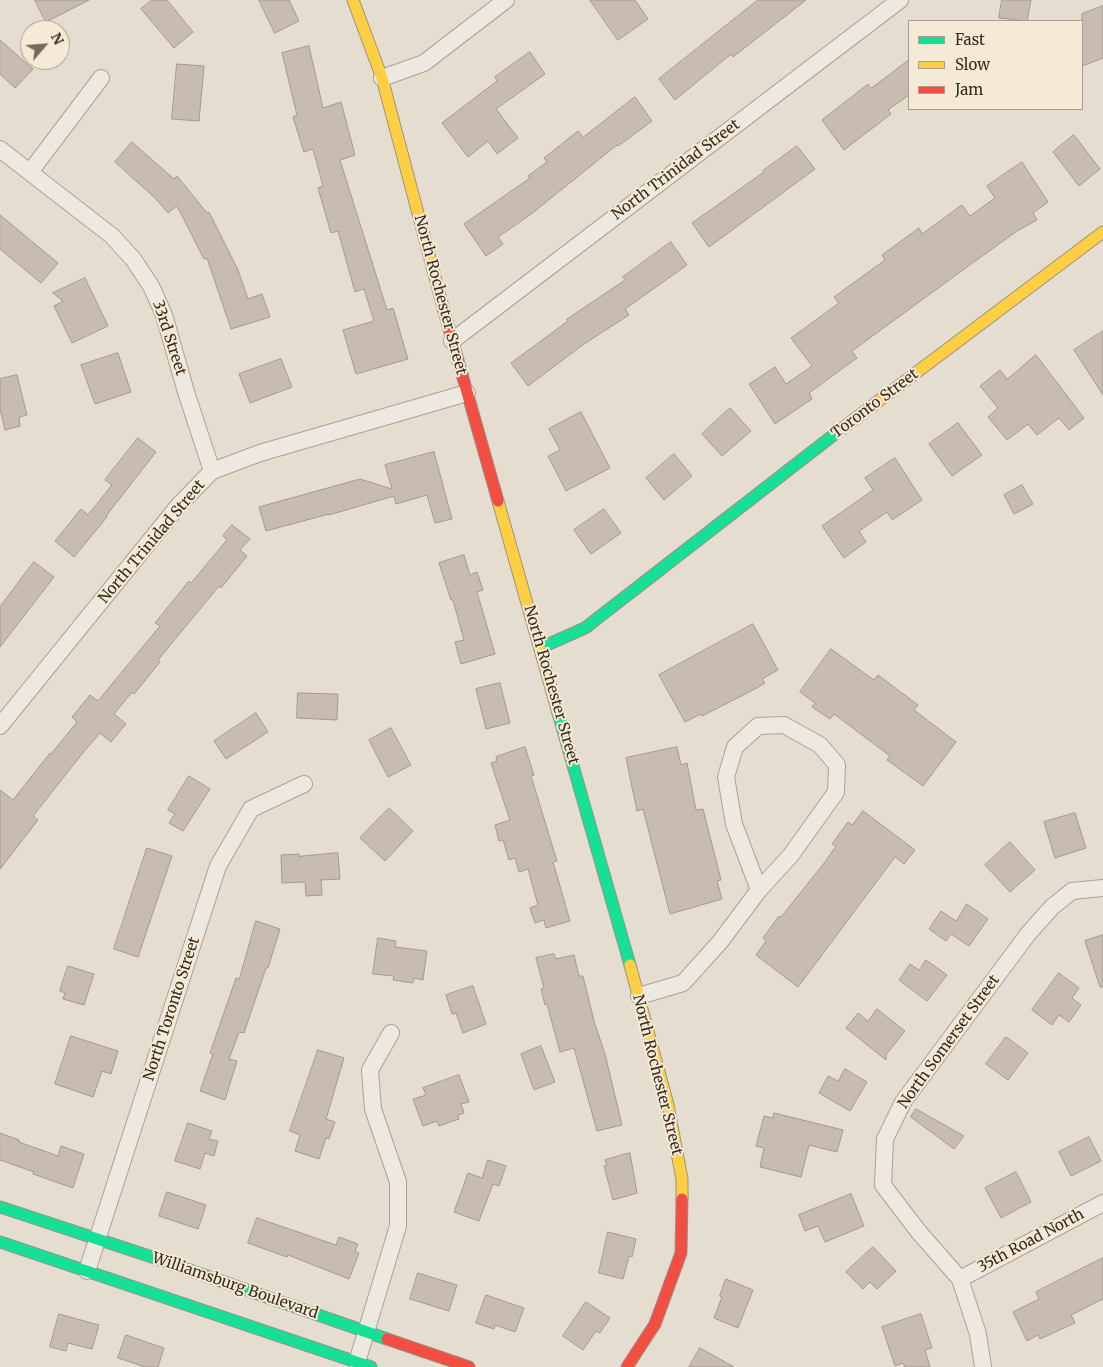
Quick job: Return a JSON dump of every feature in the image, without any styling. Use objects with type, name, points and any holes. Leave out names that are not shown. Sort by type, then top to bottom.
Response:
[{"type":"street","name":"North Rochester Street","points":[[353,0],[382,78],[452,341],[639,996],[668,1104],[682,1179],[681,1253],[655,1324],[627,1367]]},
{"type":"street","points":[[382,78],[424,63],[506,0]]},
{"type":"street","name":"North Trinidad Street","points":[[452,341],[900,0]]},
{"type":"street","points":[[30,172],[101,78]]},
{"type":"street","name":"33rd Street","points":[[0,149],[112,236],[133,259],[151,286],[164,316],[212,472]]},
{"type":"street","name":"Toronto Street","points":[[540,648],[585,628],[792,466],[1103,232]]},
{"type":"street","name":"North Trinidad Street","points":[[0,726],[179,505],[212,472],[260,453],[467,394]]},
{"type":"street","points":[[639,996],[683,983],[720,942],[759,890],[791,856],[836,792],[836,765],[820,746],[784,725],[758,726],[735,747],[726,777],[734,824],[759,890]]},
{"type":"street","name":"North Toronto Street","points":[[87,1271],[218,866],[250,809],[304,784]]},
{"type":"street","name":"North Somerset Street","points":[[982,1367],[978,1334],[960,1279],[918,1231],[883,1185],[885,1139],[903,1102],[1028,934],[1052,907],[1072,891],[1103,888]]},
{"type":"street","points":[[0,1242],[364,1364],[366,1332],[398,1226],[398,1182],[373,1109],[370,1070],[391,1033]]},
{"type":"street","name":"35th Road North","points":[[960,1279],[1103,1203]]},
{"type":"street","name":"Williamsburg Boulevard","points":[[0,1207],[469,1367]]},
{"type":"building","points":[[35,0],[89,0],[50,20],[45,20]]},
{"type":"building","points":[[152,0],[167,0],[193,32],[174,48],[141,9]]},
{"type":"building","points":[[259,0],[289,0],[299,21],[275,33]]},
{"type":"building","points":[[590,0],[635,0],[648,19],[618,40]]},
{"type":"building","points":[[758,0],[806,0],[733,57],[731,54],[675,100],[659,79]]},
{"type":"building","points":[[1002,0],[1031,0],[1027,20],[999,18]]},
{"type":"building","points":[[1103,6],[1103,58],[1083,66],[1083,20],[1082,14]]},
{"type":"building","points":[[0,40],[20,58],[20,70],[32,70],[15,88],[0,74]]},
{"type":"building","points":[[309,46],[323,108],[341,102],[355,155],[340,160],[387,310],[393,308],[408,359],[356,374],[343,330],[374,321],[364,289],[355,292],[338,231],[331,233],[318,188],[323,186],[313,149],[304,152],[293,117],[297,115],[282,53]]},
{"type":"building","points":[[530,52],[545,74],[496,109],[518,138],[497,154],[488,141],[468,157],[442,123],[497,81],[495,77]]},
{"type":"building","points":[[908,61],[908,96],[888,110],[891,114],[844,150],[822,120],[868,84],[871,88]]},
{"type":"building","points":[[177,64],[204,66],[199,121],[172,119]]},
{"type":"building","points":[[635,97],[652,121],[617,145],[530,215],[498,237],[503,244],[486,256],[464,224],[530,178],[528,176],[547,162],[544,158],[578,131],[583,137]]},
{"type":"building","points":[[1074,135],[1100,169],[1079,186],[1053,152]]},
{"type":"building","points":[[132,142],[174,179],[177,176],[207,213],[209,212],[238,270],[248,299],[262,294],[270,317],[231,329],[207,258],[204,259],[177,206],[168,213],[155,198],[115,162]]},
{"type":"building","points":[[797,146],[815,169],[709,247],[692,223]]},
{"type":"building","points":[[1022,162],[1048,202],[1033,213],[1037,220],[1017,231],[852,351],[857,358],[809,393],[812,399],[775,424],[749,384],[775,367],[786,384],[812,366],[791,338],[839,303],[834,297],[885,260],[882,255],[919,228],[922,234],[962,205],[970,216],[995,198],[987,186]]},
{"type":"building","points":[[0,215],[58,263],[41,283],[0,249]]},
{"type":"building","points":[[671,242],[687,265],[625,309],[629,315],[584,344],[528,386],[511,363],[568,321],[567,319],[625,280],[623,277]]},
{"type":"building","points":[[85,278],[108,326],[72,343],[54,306],[63,301],[53,293]]},
{"type":"building","points":[[1103,331],[1103,395],[1074,350]]},
{"type":"building","points":[[118,353],[131,392],[95,404],[81,365]]},
{"type":"building","points":[[1036,355],[1084,418],[1069,430],[1059,418],[1037,435],[1028,424],[1007,440],[988,417],[998,408],[980,386],[1000,370],[1007,379]]},
{"type":"building","points":[[281,359],[292,387],[250,403],[239,374]]},
{"type":"building","points":[[17,375],[27,415],[19,417],[20,426],[5,430],[0,409],[0,379]]},
{"type":"building","points":[[730,408],[751,431],[722,456],[702,434]]},
{"type":"building","points":[[581,412],[610,468],[566,491],[548,456],[560,450],[549,429]]},
{"type":"building","points":[[958,423],[982,455],[952,476],[929,444]]},
{"type":"building","points":[[138,438],[156,452],[74,557],[55,541],[81,509],[88,515],[112,485],[105,480]]},
{"type":"building","points":[[434,452],[452,519],[435,523],[427,495],[396,504],[394,496],[266,531],[259,507],[360,479],[392,489],[385,465]]},
{"type":"building","points":[[674,454],[692,476],[664,500],[646,478]]},
{"type":"building","points":[[895,458],[922,500],[892,520],[887,512],[859,531],[866,542],[844,558],[822,526],[873,490],[865,478]]},
{"type":"building","points":[[1022,485],[1033,504],[1014,514],[1004,495]]},
{"type":"building","points":[[604,509],[621,533],[591,554],[574,530]]},
{"type":"building","points":[[232,525],[250,539],[240,550],[247,556],[221,588],[219,586],[158,660],[160,662],[134,694],[132,692],[114,714],[126,724],[111,742],[100,733],[33,816],[38,820],[0,869],[0,790],[13,800],[77,722],[72,717],[90,695],[98,701],[160,626],[155,623],[189,581],[191,583],[227,540],[223,536]]},
{"type":"building","points":[[464,555],[470,575],[477,572],[483,590],[477,592],[495,654],[461,664],[455,642],[464,640],[453,600],[451,600],[439,563]]},
{"type":"building","points":[[34,562],[54,577],[0,647],[0,607]]},
{"type":"building","points":[[753,624],[778,670],[762,679],[765,683],[755,689],[702,716],[701,714],[685,722],[659,675]]},
{"type":"building","points":[[831,649],[874,680],[878,675],[918,705],[914,710],[956,742],[923,786],[887,760],[890,756],[834,714],[830,719],[812,707],[815,703],[800,692]]},
{"type":"building","points":[[500,683],[510,723],[486,729],[476,689]]},
{"type":"building","points":[[298,693],[338,694],[337,720],[297,718]]},
{"type":"building","points":[[256,713],[268,732],[226,759],[214,741]]},
{"type":"building","points":[[391,728],[411,765],[388,777],[369,740]]},
{"type":"building","points":[[525,747],[534,775],[531,776],[557,861],[553,862],[570,921],[546,928],[544,920],[535,923],[530,908],[538,905],[528,869],[519,872],[515,858],[509,860],[503,840],[499,841],[495,825],[510,820],[491,763],[497,761],[496,757]]},
{"type":"building","points":[[677,747],[681,765],[687,763],[696,810],[703,809],[721,880],[717,881],[722,899],[670,914],[643,809],[637,811],[626,758]]},
{"type":"building","points":[[189,776],[210,789],[183,831],[169,823],[175,814],[168,810]]},
{"type":"building","points":[[389,808],[413,831],[385,861],[360,838]]},
{"type":"building","points":[[863,811],[915,850],[904,864],[895,857],[798,987],[756,955],[766,941],[763,938],[779,916],[781,917],[825,862],[836,846],[832,844],[842,830],[848,822],[852,825]]},
{"type":"building","points":[[1075,813],[1086,848],[1055,858],[1044,822]]},
{"type":"building","points":[[1010,842],[1035,870],[1010,892],[985,865]]},
{"type":"building","points":[[147,848],[172,856],[138,957],[114,949]]},
{"type":"building","points":[[338,853],[340,879],[321,880],[322,895],[306,896],[305,882],[282,883],[281,855],[299,854],[299,856]]},
{"type":"building","points":[[967,904],[988,919],[969,946],[951,934],[946,941],[929,929],[941,911],[956,921]]},
{"type":"building","points":[[256,921],[280,929],[244,1033],[239,1032],[229,1059],[237,1061],[225,1100],[200,1091],[213,1054],[210,1053],[236,978],[239,979]]},
{"type":"building","points":[[1103,935],[1103,987],[1100,987],[1085,941]]},
{"type":"building","points":[[378,938],[396,941],[395,947],[427,951],[423,980],[414,978],[413,983],[393,980],[394,976],[373,974]]},
{"type":"building","points":[[554,954],[556,959],[574,955],[579,976],[583,976],[594,1021],[605,1054],[622,1125],[597,1131],[574,1048],[560,1052],[547,1004],[545,1005],[541,989],[544,988],[536,958]]},
{"type":"building","points":[[926,960],[947,975],[927,1001],[899,980],[910,964],[919,970]]},
{"type":"building","points":[[68,966],[94,974],[84,1005],[63,999],[65,993],[60,991]]},
{"type":"building","points":[[1059,973],[1079,988],[1072,998],[1081,1005],[1069,1022],[1059,1015],[1052,1025],[1032,1010]]},
{"type":"building","points":[[473,986],[486,1024],[463,1033],[456,1013],[452,1014],[446,995]]},
{"type":"building","points":[[877,1009],[905,1031],[886,1055],[886,1060],[846,1028],[858,1013],[868,1021]]},
{"type":"building","points":[[71,1036],[118,1051],[111,1074],[102,1071],[93,1097],[55,1084]]},
{"type":"building","points":[[1006,1037],[1028,1053],[1008,1080],[986,1064]]},
{"type":"building","points":[[541,1046],[555,1082],[534,1090],[521,1054]]},
{"type":"building","points":[[318,1050],[344,1058],[326,1119],[335,1122],[329,1139],[326,1138],[319,1159],[295,1151],[300,1135],[290,1131]]},
{"type":"building","points":[[845,1069],[867,1082],[850,1111],[819,1093],[828,1076],[838,1081]]},
{"type":"building","points":[[459,1075],[469,1102],[461,1104],[464,1113],[458,1115],[459,1119],[439,1126],[437,1121],[423,1126],[413,1099],[426,1095],[423,1088]]},
{"type":"building","points":[[916,1109],[964,1136],[954,1149],[911,1117]]},
{"type":"building","points":[[774,1113],[843,1130],[837,1152],[809,1145],[801,1177],[760,1167],[764,1148],[756,1146],[764,1116],[773,1118]]},
{"type":"building","points":[[188,1123],[212,1131],[209,1139],[218,1141],[214,1156],[205,1153],[200,1169],[175,1161]]},
{"type":"building","points":[[0,1133],[58,1156],[61,1146],[84,1154],[73,1188],[0,1160]]},
{"type":"building","points":[[1089,1137],[1101,1161],[1071,1176],[1059,1152]]},
{"type":"building","points":[[630,1153],[637,1193],[613,1200],[604,1166],[607,1165],[605,1160]]},
{"type":"building","points":[[488,1160],[506,1166],[499,1186],[493,1184],[479,1221],[454,1212],[468,1173],[482,1178]]},
{"type":"building","points":[[1016,1172],[1031,1202],[1001,1218],[985,1188]]},
{"type":"building","points":[[167,1192],[206,1205],[198,1229],[159,1216]]},
{"type":"building","points":[[851,1194],[864,1226],[825,1242],[818,1226],[805,1231],[799,1215]]},
{"type":"building","points":[[257,1218],[336,1245],[339,1237],[358,1244],[355,1251],[359,1253],[349,1279],[288,1255],[287,1257],[248,1243]]},
{"type":"building","points":[[608,1232],[636,1239],[632,1257],[629,1256],[623,1279],[599,1273]]},
{"type":"building","points":[[873,1247],[896,1271],[877,1289],[870,1282],[863,1289],[846,1272]]},
{"type":"building","points":[[1103,1258],[1103,1299],[1071,1315],[1075,1323],[1040,1339],[1038,1335],[1027,1341],[1013,1312],[1039,1299],[1036,1292]]},
{"type":"building","points":[[418,1273],[457,1285],[449,1311],[410,1299]]},
{"type":"building","points":[[726,1279],[753,1290],[738,1328],[714,1318]]},
{"type":"building","points":[[486,1295],[524,1308],[515,1332],[495,1325],[494,1329],[476,1323]]},
{"type":"building","points":[[586,1302],[610,1318],[600,1333],[596,1331],[583,1350],[563,1336]]},
{"type":"building","points":[[59,1314],[99,1325],[92,1349],[68,1343],[66,1351],[50,1347]]},
{"type":"building","points":[[921,1314],[932,1348],[925,1350],[930,1367],[905,1367],[903,1363],[895,1366],[882,1327]]},
{"type":"building","points":[[126,1335],[164,1348],[158,1367],[145,1367],[118,1358]]},
{"type":"building","points":[[700,1348],[734,1367],[689,1367]]},
{"type":"traffic: fast","points":[[540,648],[585,628],[840,430]]},
{"type":"traffic: fast","points":[[558,713],[630,965]]},
{"type":"traffic: fast","points":[[0,1207],[155,1258],[387,1339]]},
{"type":"traffic: fast","points":[[0,1242],[371,1367]]},
{"type":"traffic: slow","points":[[353,0],[382,78],[444,311]]},
{"type":"traffic: slow","points":[[840,430],[1103,232]]},
{"type":"traffic: slow","points":[[498,501],[558,713]]},
{"type":"traffic: slow","points":[[630,965],[668,1105],[682,1179],[682,1199]]},
{"type":"traffic: jam","points":[[444,311],[498,501]]},
{"type":"traffic: jam","points":[[627,1367],[655,1324],[681,1253],[682,1199]]},
{"type":"traffic: jam","points":[[387,1339],[469,1367]]}]
